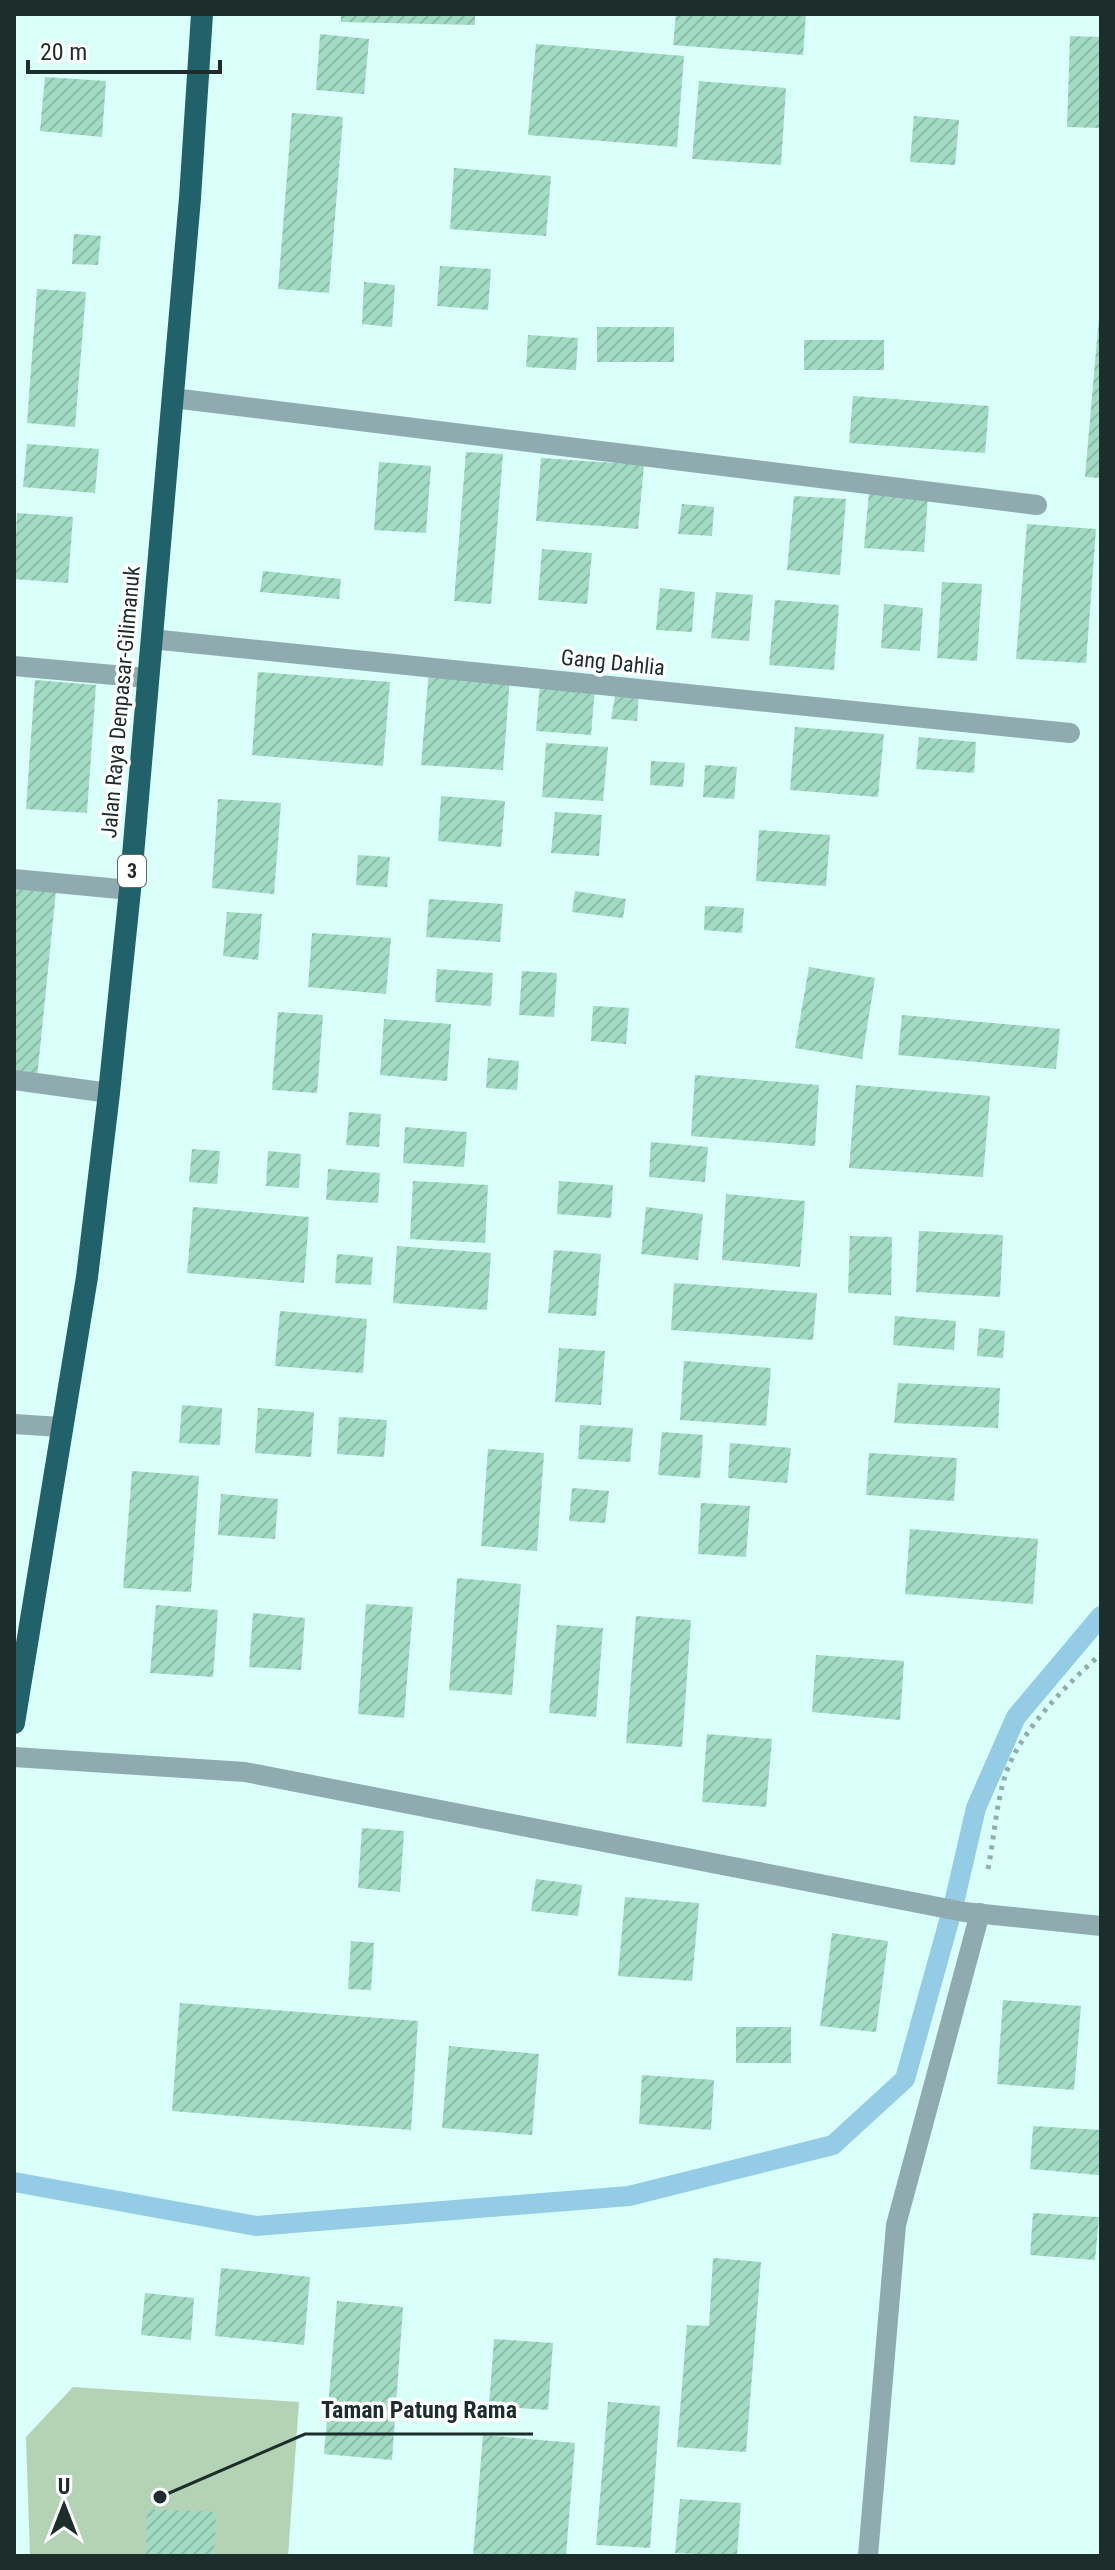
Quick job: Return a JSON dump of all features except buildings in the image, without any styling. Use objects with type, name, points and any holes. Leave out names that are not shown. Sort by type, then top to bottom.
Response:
[{"type":"highway","name":"Jalan Raya Denpasar-Gilimanuk","points":[[14,1723],[60,1427],[87,1277],[109,1093],[173,398],[202,14]]},
{"type":"street","points":[[173,398],[1037,505]]},
{"type":"street","name":"Gang Dahlia","points":[[151,639],[1070,733]]},
{"type":"street","points":[[14,666],[147,678]]},
{"type":"street","points":[[14,879],[130,890]]},
{"type":"street","points":[[14,1080],[109,1093]]},
{"type":"street","points":[[14,1424],[60,1427]]},
{"type":"street","points":[[14,1757],[245,1772],[893,1899],[972,1913],[1101,1926]]},
{"type":"street","points":[[868,2556],[896,2225],[972,1913]]},
{"type":"path","points":[[972,1913],[1004,1778],[1015,1752],[1029,1729],[1101,1654]]},
{"type":"green space","points":[[73,2387],[299,2402],[288,2556],[30,2556],[26,2437]]},
{"type":"waterway","points":[[14,2182],[256,2226],[629,2196],[833,2145],[905,2079],[954,1903],[976,1808],[1016,1717],[1101,1616]]},
{"type":"place","name":"Taman Patung Rama","points":[[160,2497]]}]
